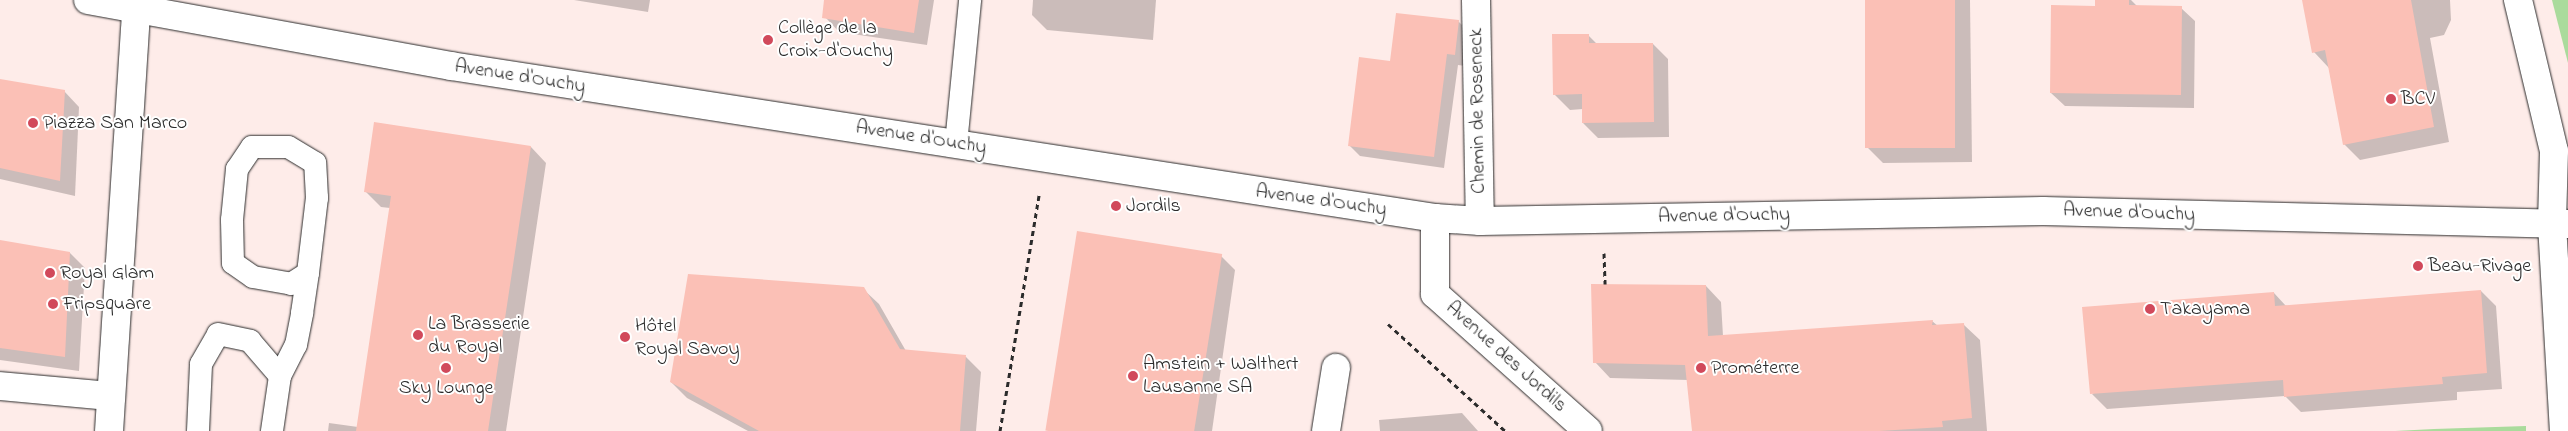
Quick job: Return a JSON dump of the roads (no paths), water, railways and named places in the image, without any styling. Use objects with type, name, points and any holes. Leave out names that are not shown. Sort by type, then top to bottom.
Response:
[{"type":"main road","name":"Avenue d'Ouchy","points":[[88,0],[136,4],[451,66],[1435,218],[1480,221],[2052,211],[2560,224]]},
{"type":"main road","name":"Chemin de Roseneck","points":[[1476,0],[1480,221]]},
{"type":"main road","points":[[2518,0],[2554,151],[2560,224],[2564,431]]},
{"type":"main road","points":[[110,431],[110,396],[136,4]]},
{"type":"main road","name":"Avenue des Jordils","points":[[1435,218],[1435,294],[1588,431]]},
{"type":"main road","points":[[1326,431],[1336,368]]},
{"type":"main road","points":[[0,386],[110,396]]},
{"type":"lane","points":[[956,144],[970,0]]},
{"type":"lane","points":[[270,428],[280,376],[296,345],[308,273],[318,198],[315,163],[288,147],[252,147],[236,169],[232,220],[233,263],[253,276],[291,284],[308,273]]},
{"type":"lane","points":[[198,431],[201,364],[218,334],[250,341],[280,376]]},
{"type":"place","name":"Collège de la Croix-d'Ouchy","points":[[768,40]]},
{"type":"place","name":"BCV","points":[[2391,99]]},
{"type":"place","name":"Piazza San Marco","points":[[33,123]]},
{"type":"place","name":"Jordils","points":[[1116,206]]},
{"type":"place","name":"Beau-Rivage","points":[[2418,266]]},
{"type":"place","name":"Royal Glam","points":[[50,273]]},
{"type":"place","name":"Fripsquare","points":[[53,304]]},
{"type":"place","name":"Takayama","points":[[2150,309]]},
{"type":"place","name":"La Brasserie du Royal","points":[[418,335]]},
{"type":"place","name":"Hôtel Royal Savoy","points":[[625,337]]},
{"type":"place","name":"Sky Lounge","points":[[446,368]]},
{"type":"place","name":"Prométerre","points":[[1701,368]]},
{"type":"place","name":"Amstein + Walthert Lausanne SA","points":[[1133,376]]}]
